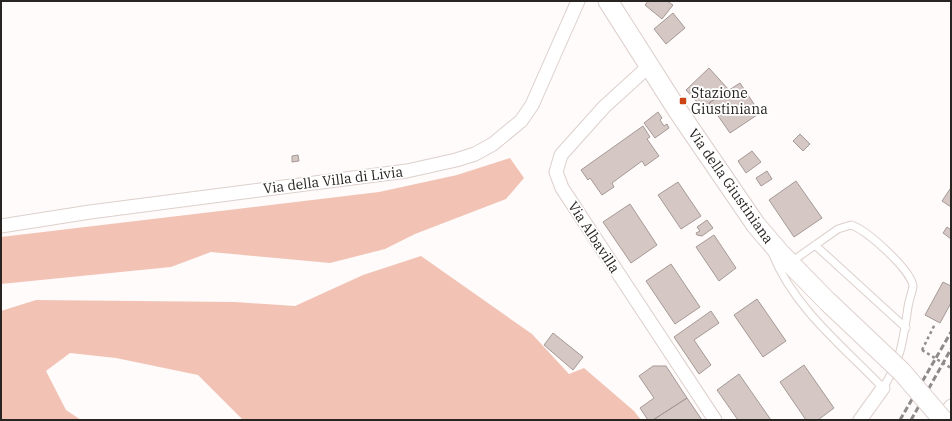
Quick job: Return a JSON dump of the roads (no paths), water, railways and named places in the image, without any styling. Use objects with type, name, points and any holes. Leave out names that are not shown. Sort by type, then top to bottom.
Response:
[{"type":"street","name":"Via della Villa di Livia","points":[[1,226],[90,212],[407,170],[456,160],[475,154],[507,134],[525,117],[578,1]]},
{"type":"street","name":"Via della Giustiniana","points":[[608,1],[649,66],[766,239],[827,301],[902,372],[943,420]]},
{"type":"street","name":"Via Albavilla","points":[[649,66],[607,104],[560,155],[556,172],[562,188],[714,420]]},
{"type":"street","points":[[860,420],[883,388]]},
{"type":"street","points":[[943,420],[951,406]]},
{"type":"lane","points":[[766,239],[783,276],[798,299],[883,388],[896,364],[906,328],[912,282],[906,272],[863,230],[851,225],[844,226],[789,263]]},
{"type":"lane","points":[[815,245],[906,328]]},
{"type":"railway","points":[[900,420],[951,332]]},
{"type":"railway","points":[[911,420],[951,349]]},
{"type":"place","name":"Stazione Giustiniana","points":[[683,101]]}]
